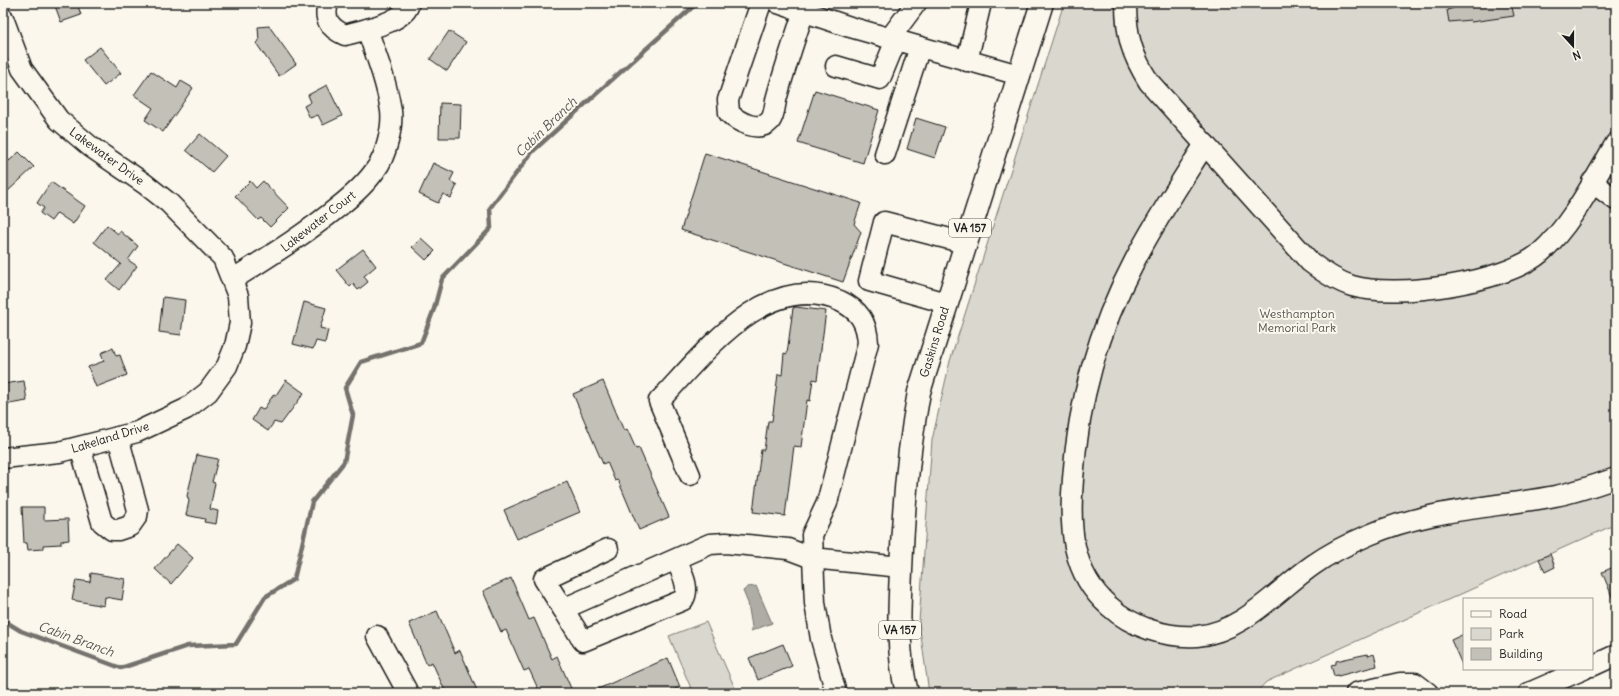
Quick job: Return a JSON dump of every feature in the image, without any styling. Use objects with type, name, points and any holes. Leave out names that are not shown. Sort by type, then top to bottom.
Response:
[{"type":"main road","name":"Gaskins Road","points":[[907,693],[902,673],[899,620],[903,514],[918,392],[1042,3]]},
{"type":"street","points":[[328,3],[325,14],[326,19],[336,31],[345,35],[367,29],[401,16],[409,6],[409,3]]},
{"type":"street","points":[[761,3],[728,100],[729,113],[736,120],[756,126],[764,125],[771,120],[784,73],[804,12]]},
{"type":"street","points":[[778,3],[893,39],[1019,75]]},
{"type":"street","points":[[836,66],[880,79],[893,39],[916,3]]},
{"type":"street","points":[[967,61],[981,3]]},
{"type":"street","points":[[1126,3],[1126,22],[1130,42],[1137,63],[1149,82],[1310,262],[1328,276],[1353,286],[1397,290],[1441,287],[1498,274],[1528,262],[1553,240],[1616,143]]},
{"type":"street","name":"Lakewater Drive","points":[[3,18],[22,68],[59,120],[90,147],[145,184],[169,203],[223,258],[232,280]]},
{"type":"street","name":"Lakewater Court","points":[[232,280],[294,242],[322,221],[354,194],[377,169],[390,137],[391,112],[384,83],[367,29]]},
{"type":"street","points":[[886,154],[920,47]]},
{"type":"street","points":[[1205,144],[1164,209],[1122,285],[1092,362],[1078,430],[1071,502],[1072,536],[1080,567],[1099,597],[1123,619],[1159,633],[1195,636],[1212,633],[1231,626],[1254,611],[1314,564],[1371,534],[1409,520],[1450,512],[1557,496],[1616,478]]},
{"type":"street","points":[[1592,182],[1616,200]]},
{"type":"street","points":[[946,303],[869,281],[884,222],[965,243]]},
{"type":"street","name":"Lakeland Drive","points":[[3,458],[33,456],[80,447],[137,432],[186,409],[208,392],[223,371],[235,346],[240,323],[238,296],[232,280]]},
{"type":"street","points":[[690,475],[659,401],[729,328],[756,308],[792,295],[825,295],[854,308],[862,318],[867,331],[868,343],[826,503],[812,535],[815,603],[831,691]]},
{"type":"street","points":[[80,447],[102,522],[112,530],[125,529],[134,522],[138,510],[118,437]]},
{"type":"street","points":[[563,609],[710,544],[726,543],[788,549],[812,558],[901,567]]},
{"type":"street","points":[[608,549],[544,579],[583,641],[683,600],[687,589],[676,559]]},
{"type":"street","points":[[377,636],[408,693]]},
{"type":"street","points":[[1593,666],[1616,655]]},
{"type":"street","points":[[1529,693],[1582,670]]},
{"type":"street","points":[[1356,693],[1400,683],[1415,683],[1428,693]]},
{"type":"green space","name":"Westhampton Memorial Park","points":[[1064,3],[1616,3],[1616,524],[1266,682],[1256,693],[929,693],[919,622],[932,440],[950,361]]},
{"type":"green space","points":[[706,622],[737,693],[693,693],[669,636]]},
{"type":"shaded area","points":[[756,586],[772,623],[751,631],[750,630],[752,627],[748,603],[743,591],[748,587]]},
{"type":"building","points":[[54,3],[77,3],[81,15],[61,22]]},
{"type":"building","points":[[1472,3],[1511,3],[1514,16],[1471,22],[1470,20],[1449,22],[1447,10],[1454,8],[1454,6]]},
{"type":"building","points":[[269,26],[296,64],[279,76],[256,43],[259,41],[258,27]]},
{"type":"building","points":[[449,31],[466,42],[447,71],[430,59]]},
{"type":"building","points":[[100,47],[121,73],[104,86],[83,60]]},
{"type":"building","points":[[151,71],[177,88],[181,81],[193,88],[163,132],[145,120],[153,108],[134,95]]},
{"type":"building","points":[[327,85],[342,116],[323,125],[318,115],[310,118],[304,106],[311,102],[308,95]]},
{"type":"building","points":[[815,90],[879,110],[863,163],[798,143]]},
{"type":"building","points":[[440,103],[461,104],[460,138],[439,138]]},
{"type":"building","points":[[916,118],[945,127],[935,158],[907,149]]},
{"type":"building","points":[[200,134],[226,156],[212,172],[186,150]]},
{"type":"building","points":[[19,152],[34,167],[8,191],[3,186],[3,154],[9,161]]},
{"type":"building","points":[[705,153],[861,203],[854,224],[861,232],[843,282],[681,230]]},
{"type":"building","points":[[433,163],[454,173],[450,181],[457,185],[451,198],[443,194],[438,203],[419,194]]},
{"type":"building","points":[[250,181],[256,188],[263,181],[289,208],[270,227],[261,218],[258,220],[235,196]]},
{"type":"building","points":[[51,182],[85,206],[73,224],[57,213],[51,221],[40,213],[44,208],[37,203]]},
{"type":"building","points":[[107,225],[118,234],[120,231],[138,246],[128,260],[137,266],[119,290],[107,280],[121,264],[94,242]]},
{"type":"building","points":[[421,238],[435,251],[426,260],[412,247]]},
{"type":"building","points":[[363,249],[376,266],[364,276],[368,282],[358,290],[353,284],[350,287],[336,270]]},
{"type":"building","points":[[163,297],[185,300],[181,335],[159,332]]},
{"type":"building","points":[[304,302],[326,308],[320,328],[328,330],[325,343],[316,341],[313,349],[293,344]]},
{"type":"building","points":[[796,307],[826,311],[817,380],[813,379],[810,401],[807,400],[801,447],[794,446],[785,516],[753,512],[761,450],[764,450],[768,421],[772,421],[778,374],[782,375],[784,353],[787,354],[793,308]]},
{"type":"building","points":[[113,348],[116,356],[120,355],[127,375],[96,387],[88,367],[104,361],[101,353]]},
{"type":"building","points":[[286,380],[304,393],[281,424],[274,422],[268,431],[252,420],[259,408],[263,410]]},
{"type":"building","points":[[24,381],[27,401],[3,405],[3,384]]},
{"type":"building","points":[[603,381],[624,431],[627,429],[636,449],[639,448],[669,517],[639,530],[618,480],[615,481],[607,462],[603,464],[573,394]]},
{"type":"building","points":[[197,455],[218,459],[212,482],[215,483],[210,509],[218,511],[216,524],[204,522],[205,519],[186,515],[189,501],[187,496]]},
{"type":"building","points":[[567,482],[580,512],[517,539],[504,510]]},
{"type":"building","points":[[22,507],[44,507],[44,520],[68,519],[69,540],[61,541],[61,544],[43,545],[43,549],[28,550],[27,543],[24,543]]},
{"type":"building","points":[[177,544],[193,558],[171,584],[155,569]]},
{"type":"building","points":[[1550,554],[1555,567],[1545,572],[1539,559]]},
{"type":"building","points":[[1616,566],[1616,606],[1602,572]]},
{"type":"building","points":[[91,573],[125,579],[122,600],[105,597],[104,606],[72,600],[76,580],[90,582]]},
{"type":"building","points":[[511,578],[529,620],[534,618],[552,659],[557,656],[573,693],[540,693],[529,669],[524,671],[506,630],[501,632],[483,591]]},
{"type":"building","points":[[437,611],[455,653],[460,650],[478,693],[446,693],[432,662],[427,665],[409,623]]},
{"type":"building","points":[[1463,634],[1463,667],[1451,640]]},
{"type":"building","points":[[783,644],[792,666],[758,680],[749,658]]},
{"type":"building","points":[[1367,654],[1368,656],[1374,654],[1377,666],[1334,676],[1331,665],[1336,664],[1336,661]]},
{"type":"building","points":[[668,658],[680,687],[667,693],[589,693]]},
{"type":"waterway","name":"Cabin Branch","points":[[3,620],[21,631],[121,668],[188,646],[236,644],[265,597],[294,579],[312,502],[344,462],[353,415],[345,388],[361,362],[421,343],[434,309],[442,279],[491,228],[490,208],[533,151],[697,3]]}]
